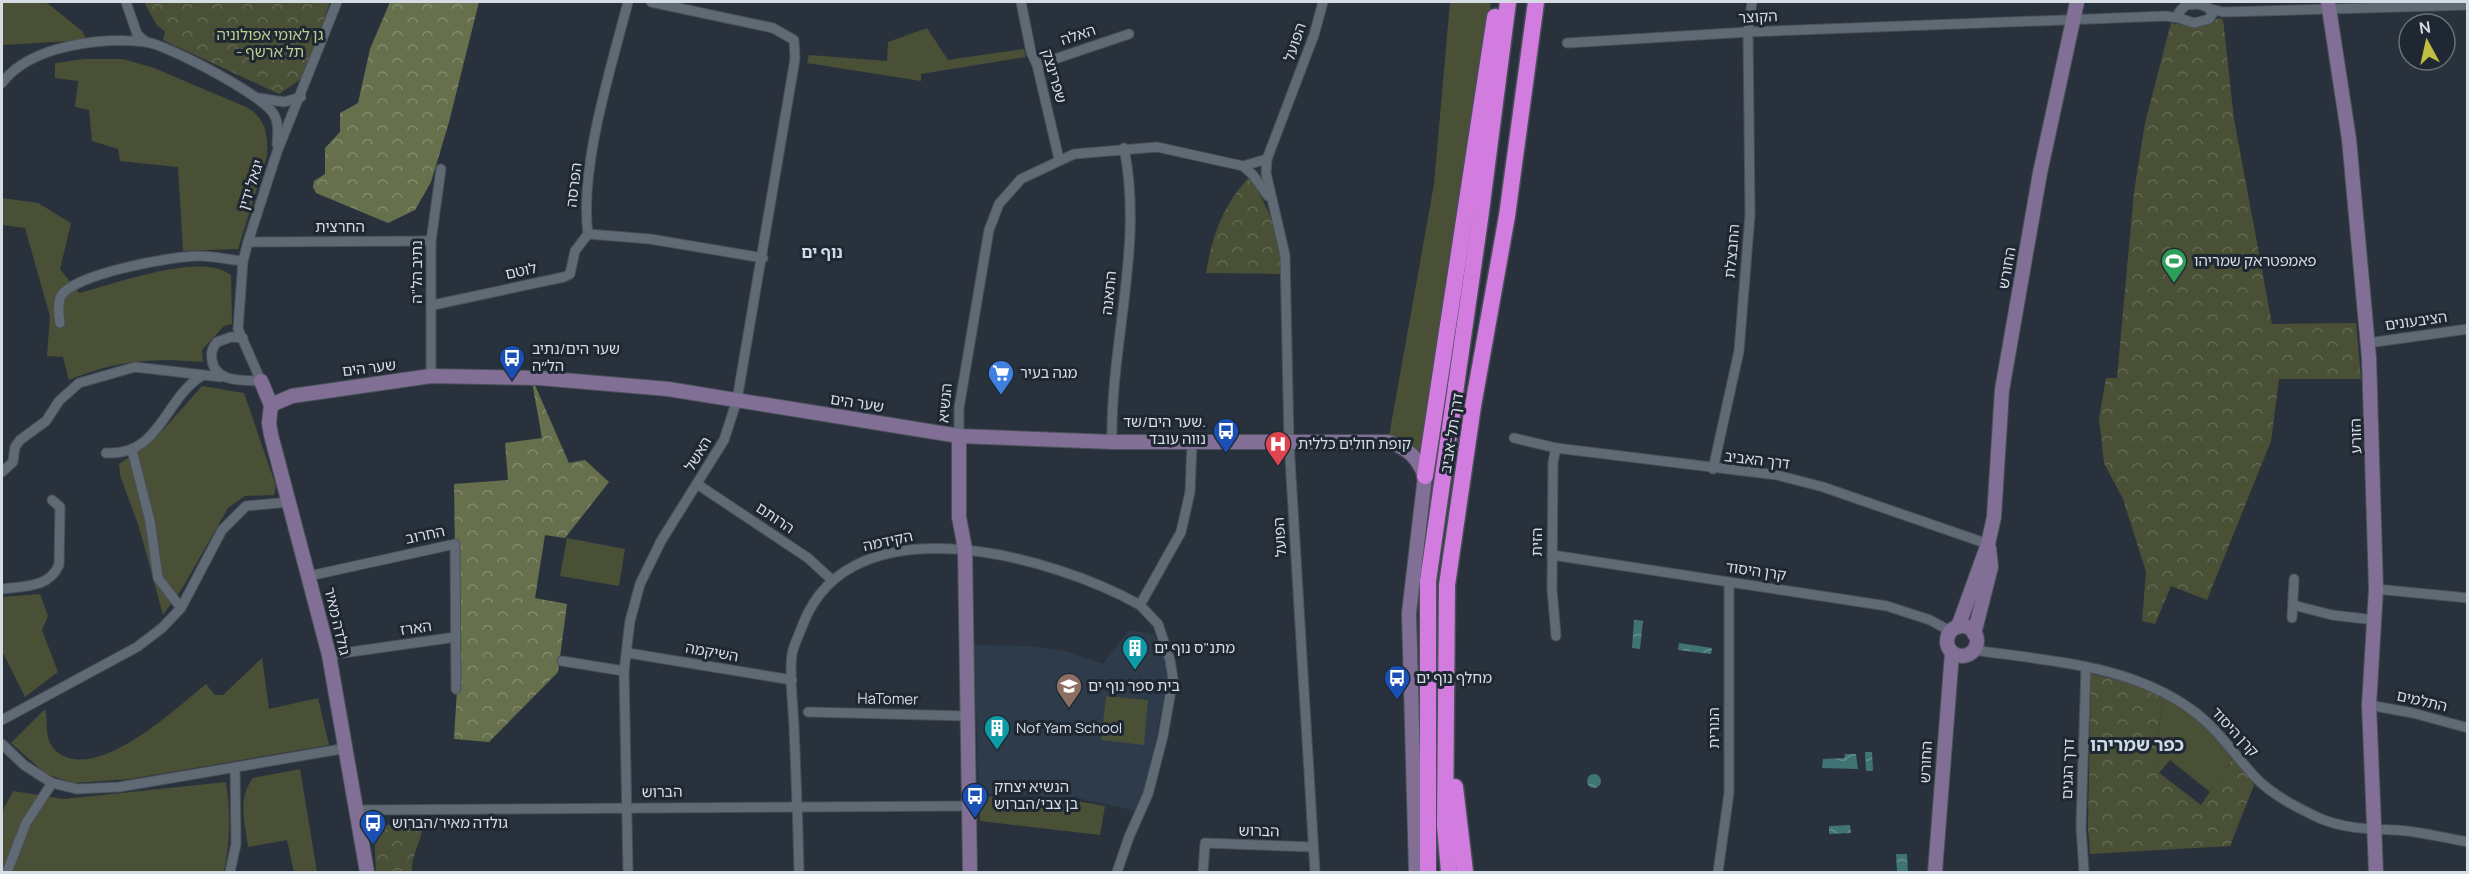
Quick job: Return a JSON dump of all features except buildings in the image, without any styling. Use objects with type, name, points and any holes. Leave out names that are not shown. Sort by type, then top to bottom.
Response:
[{"type":"highway","points":[[1425,476],[1497,2]]},
{"type":"highway","name":"דרך תל-אביב","points":[[1428,873],[1428,581],[1480,219],[1508,2]]},
{"type":"highway","name":"דרך תל-אביב","points":[[1449,873],[1446,826],[1447,585],[1473,406],[1507,216],[1536,2]]},
{"type":"highway","points":[[1447,710],[1465,873]]},
{"type":"street","points":[[126,2],[137,34],[146,42]]},
{"type":"street","name":"יגאל ידין","points":[[261,381],[238,328],[243,261],[277,152],[301,97],[337,2]]},
{"type":"street","name":"הפרסה","points":[[588,234],[585,204],[597,134],[628,2]]},
{"type":"street","name":"האשל","points":[[628,873],[624,671],[630,621],[640,584],[661,541],[724,440],[737,400],[763,258],[795,59],[794,40],[773,28],[651,2]]},
{"type":"street","name":"שפרינצק","points":[[1021,2],[1031,52],[1037,65],[1059,159]]},
{"type":"street","name":"הפועל","points":[[1315,873],[1289,442],[1285,255],[1266,173],[1267,159],[1314,35],[1323,2]]},
{"type":"street","name":"החבצלת","points":[[1713,469],[1739,351],[1746,272],[1750,215],[1748,32],[1752,2]]},
{"type":"street","name":"החורש","points":[[1954,629],[1988,544],[1994,518],[2002,390],[2040,173],[2077,2]]},
{"type":"street","points":[[2211,13],[2200,23],[2188,22],[2179,15],[2192,4],[2211,13],[2328,6],[2468,5]]},
{"type":"street","name":"הזורע","points":[[2328,6],[2349,139],[2373,420],[2376,589],[2369,705],[2376,873]]},
{"type":"street","name":"הקוצר","points":[[1567,43],[1748,32],[2179,15]]},
{"type":"street","name":"האלה","points":[[1037,65],[1129,34]]},
{"type":"street","points":[[2,82],[17,66],[58,50],[92,42],[146,42],[164,47],[258,98],[273,113],[278,127],[277,152]]},
{"type":"street","points":[[258,98],[284,102],[301,97]]},
{"type":"street","name":"הנשיא","points":[[970,873],[965,549],[959,517],[959,408],[988,230],[999,204],[1021,179],[1059,159],[1074,154],[1157,147],[1213,162],[1243,166]]},
{"type":"street","name":"התאנה","points":[[1112,442],[1111,400],[1132,206],[1124,148]]},
{"type":"street","points":[[1243,166],[1267,159]]},
{"type":"street","name":"הפועל","points":[[1243,166],[1253,175],[1271,200]]},
{"type":"street","name":"נתיב הל\"ה","points":[[431,376],[433,305],[431,242],[441,169]]},
{"type":"street","points":[[588,234],[650,239],[763,258]]},
{"type":"street","name":"לוטם","points":[[433,305],[564,277],[570,274],[575,251],[588,234]]},
{"type":"street","name":"החרצית","points":[[248,242],[431,242]]},
{"type":"street","points":[[60,323],[58,312],[62,295],[80,280],[151,262],[201,256],[243,261]]},
{"type":"street","name":"הציבעונים","points":[[2368,343],[2468,328]]},
{"type":"street","points":[[224,377],[216,372],[212,364],[213,347],[224,338],[243,338]]},
{"type":"street","points":[[2,472],[13,462],[15,447],[20,440],[46,421],[59,401],[79,383],[135,367],[261,381]]},
{"type":"street","points":[[106,453],[132,450],[142,445],[190,386],[203,375]]},
{"type":"street","name":"שער הים","points":[[271,405],[292,396],[431,376],[614,383],[737,400],[959,436],[1112,442],[1389,442],[1406,448],[1418,459],[1425,476]]},
{"type":"street","name":"גולדה מאיר","points":[[261,381],[271,405],[268,423],[329,655],[367,873]]},
{"type":"street","name":"דרך האביב","points":[[1514,438],[1556,448],[1713,469],[1777,475],[1823,487],[1988,544]]},
{"type":"street","points":[[1118,873],[1129,837],[1148,794],[1163,736],[1173,679],[1170,660],[1158,624],[1140,605],[1181,532],[1190,492],[1191,443]]},
{"type":"street","name":"הזית","points":[[1556,448],[1553,462],[1552,555],[1556,636]]},
{"type":"street","points":[[132,450],[150,520],[159,578],[181,608]]},
{"type":"street","points":[[1416,873],[1409,613],[1425,476]]},
{"type":"street","name":"הרותם","points":[[697,484],[808,558],[832,580]]},
{"type":"street","points":[[2,589],[42,583],[48,581],[57,571],[60,565],[60,507],[52,500]]},
{"type":"street","points":[[2,720],[137,647],[162,628],[181,608],[222,530],[246,506],[290,502]]},
{"type":"street","name":"החרוב","points":[[309,576],[455,544],[456,637]]},
{"type":"street","name":"החורש","points":[[1974,634],[1991,567],[1988,544]]},
{"type":"street","name":"הקידמה","points":[[799,873],[792,653],[810,608],[832,580],[861,561],[891,554],[934,548],[965,549],[1062,570],[1115,591],[1140,605]]},
{"type":"street","name":"קרן היסוד","points":[[1552,555],[1887,606],[1954,629]]},
{"type":"street","points":[[2292,618],[2294,579]]},
{"type":"street","name":"הנורית","points":[[1718,873],[1728,793],[1729,582]]},
{"type":"street","points":[[2376,589],[2468,598]]},
{"type":"street","points":[[2293,605],[2332,615],[2375,620]]},
{"type":"street","points":[[1968,628],[1974,634],[1977,640],[1974,650],[1964,656],[1952,653],[1947,640],[1954,629],[1968,628]]},
{"type":"street","points":[[456,637],[456,689]]},
{"type":"street","name":"הארז","points":[[329,655],[456,637]]},
{"type":"street","name":"קרן היסוד","points":[[1974,650],[2086,667],[2132,677],[2192,710],[2227,742],[2255,777],[2285,801],[2322,819],[2356,829],[2396,830],[2468,842]]},
{"type":"street","name":"השיקמה","points":[[627,653],[792,680]]},
{"type":"street","name":"החורש","points":[[1935,873],[1944,727],[1952,653]]},
{"type":"street","points":[[562,661],[624,671]]},
{"type":"street","name":"דרך הגנים","points":[[2084,873],[2081,827],[2086,667]]},
{"type":"street","name":"התלמים","points":[[2369,705],[2413,713],[2468,728]]},
{"type":"street","name":"HaTomer","points":[[808,712],[968,716]]},
{"type":"street","points":[[2,744],[24,765],[52,783],[77,789],[119,787],[347,748]]},
{"type":"street","points":[[230,873],[236,844],[234,767]]},
{"type":"street","points":[[7,873],[26,823],[52,783]]},
{"type":"street","name":"הברוש","points":[[355,810],[797,805],[969,806]]},
{"type":"street","name":"הברוש","points":[[1203,873],[1204,843],[1313,847]]},
{"type":"shaded area","name":"בית ספר נוף ים","points":[[1129,630],[1154,634],[1165,659],[1168,679],[1145,790],[1136,811],[1077,798],[979,793],[974,645],[1032,646],[1065,651],[1103,664]]},
{"type":"green space","points":[[2,2],[46,2],[82,31],[87,40],[2,45]]},
{"type":"green space","name":"גן לאומי אפולוניה - תל ארשף","points":[[144,2],[330,2],[304,77],[279,94],[163,40],[165,32],[156,24]]},
{"type":"green space","points":[[390,2],[479,2],[449,122],[431,182],[415,210],[388,223],[316,193],[313,187],[314,181],[325,174],[325,148],[340,132],[340,113],[358,103],[370,49]]},
{"type":"green space","points":[[1450,2],[1491,2],[1467,184],[1422,454],[1407,443],[1389,436],[1434,184]]},
{"type":"green space","points":[[2219,18],[2223,19],[2234,119],[2272,324],[2356,323],[2361,379],[2279,379],[2271,441],[2207,600],[2171,586],[2155,624],[2142,621],[2146,572],[2123,499],[2104,463],[2099,418],[2106,378],[2117,378],[2134,192],[2145,123],[2171,23],[2198,27]]},
{"type":"green space","points":[[927,28],[948,60],[1024,49],[1026,57],[921,74],[921,81],[807,63],[809,55],[887,61],[888,42]]},
{"type":"green space","points":[[84,59],[123,59],[154,68],[246,107],[258,116],[266,134],[267,156],[238,249],[183,251],[178,167],[120,161],[118,149],[92,141],[89,110],[75,107],[78,81],[55,78],[55,63]]},
{"type":"green space","points":[[1249,177],[1273,223],[1282,274],[1206,273],[1212,245],[1225,210]]},
{"type":"green space","points":[[2,198],[38,203],[71,223],[60,269],[79,293],[135,277],[179,268],[200,266],[218,269],[231,275],[232,324],[224,326],[202,350],[203,362],[167,360],[119,364],[69,380],[63,357],[47,356],[50,316],[25,228],[2,225]]},
{"type":"green space","points":[[531,376],[569,463],[585,460],[609,482],[565,538],[545,535],[535,598],[567,604],[558,672],[489,742],[454,739],[457,689],[454,484],[508,480],[505,443],[542,438]]},
{"type":"green space","points":[[202,386],[244,393],[276,486],[274,495],[245,496],[228,508],[183,587],[163,615],[139,527],[120,475],[119,464],[154,440]]},
{"type":"green space","points":[[567,538],[625,549],[619,586],[560,576]]},
{"type":"green space","points":[[40,594],[48,616],[42,630],[58,672],[25,697],[2,651],[2,597]]},
{"type":"green space","points":[[262,658],[269,709],[318,698],[329,745],[130,779],[73,783],[46,774],[11,743],[45,709],[49,741],[56,751],[73,759],[92,758],[113,751],[156,725],[206,684],[215,695],[223,695]]},
{"type":"green space","points":[[2091,674],[2132,683],[2163,697],[2154,769],[2201,805],[2235,755],[2254,785],[2230,846],[2090,854],[2088,826]]},
{"type":"green space","points":[[1106,696],[1148,700],[1144,745],[1101,740]]},
{"type":"green space","points":[[2163,697],[2191,714],[2235,755],[2210,792],[2170,760],[2159,773],[2154,769]]},
{"type":"green space","points":[[300,769],[317,872],[294,872],[287,840],[248,847],[244,802],[248,786],[253,778]]},
{"type":"green space","points":[[226,782],[229,827],[224,872],[2,872],[2,812],[13,791],[64,799]]},
{"type":"green space","points":[[980,796],[1076,801],[1105,806],[1100,835],[980,821]]},
{"type":"green space","points":[[423,824],[413,859],[412,872],[376,872],[374,829],[380,825]]},
{"type":"water","points":[[1634,620],[1643,621],[1640,649],[1632,648]]},
{"type":"water","points":[[1679,643],[1712,648],[1711,654],[1678,650]]},
{"type":"water","points":[[1865,752],[1872,752],[1873,771],[1866,771]]},
{"type":"water","points":[[1845,754],[1856,754],[1858,769],[1822,768],[1823,759],[1844,758]]},
{"type":"water","points":[[1594,774],[1599,776],[1601,781],[1599,786],[1594,788],[1589,786],[1587,781],[1589,776]]},
{"type":"water","points":[[1850,825],[1851,833],[1829,834],[1829,826]]},
{"type":"water","points":[[1896,854],[1907,854],[1908,872],[1897,872]]},
{"type":"place","name":"פאמפטראק שמריהו","points":[[2174,284]]},
{"type":"place","name":"שער הים/נתיב הל״ה","points":[[512,381]]},
{"type":"place","name":"מגה בעיר","points":[[1001,396]]},
{"type":"place","name":"שער הים/שד. נווה עובד","points":[[1226,454]]},
{"type":"place","name":"קופת חולים כללית","points":[[1278,467]]},
{"type":"place","name":"מתנ\"ס נוף ים","points":[[1135,671]]},
{"type":"place","name":"מחלף נוף ים","points":[[1397,701]]},
{"type":"place","name":"בית ספר נוף ים","points":[[1069,709]]},
{"type":"place","name":"Nof Yam School","points":[[997,751]]},
{"type":"place","name":"הנשיא יצחק בן צבי/הברוש","points":[[975,819]]},
{"type":"place","name":"גולדה מאיר/הברוש","points":[[373,846]]},
{"type":"district","name":"נוף ים","points":[[822,252]]},
{"type":"district","name":"כפר שמריהו","points":[[2137,745]]}]
